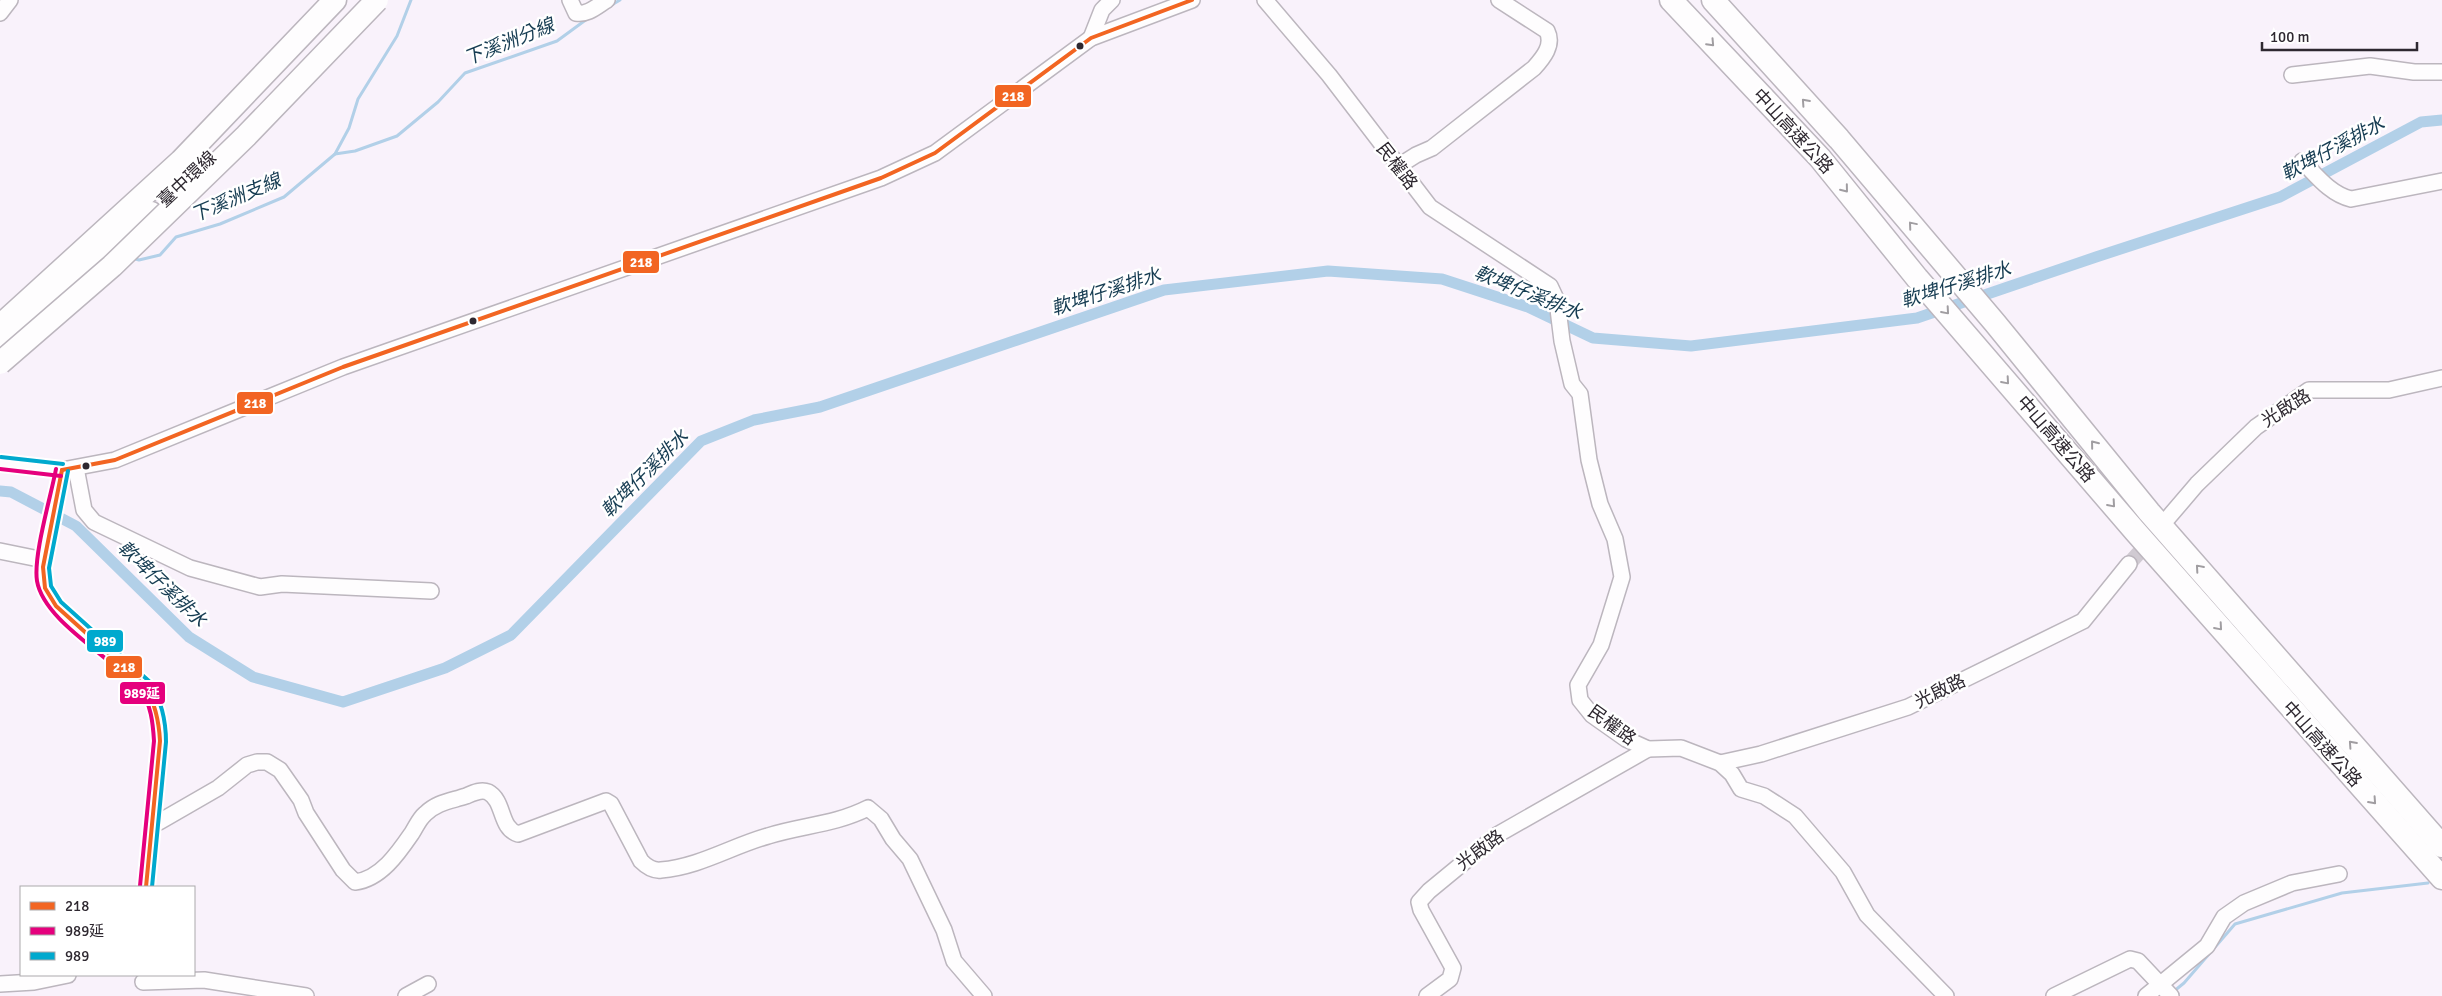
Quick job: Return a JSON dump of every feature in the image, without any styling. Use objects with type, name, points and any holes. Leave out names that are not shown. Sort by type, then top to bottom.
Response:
[{"type":"highway","points":[[0,307],[85,233],[235,87],[314,0]]},
{"type":"highway","name":"臺中環線","points":[[0,326],[181,161],[335,0]]},
{"type":"highway","name":"臺中環線","points":[[0,346],[110,251],[243,126],[363,0]]},
{"type":"highway","points":[[0,363],[126,252],[246,136],[377,0]]},
{"type":"highway","name":"中山高速公路","points":[[1712,0],[1839,139],[1995,323],[2149,512],[2442,846]]},
{"type":"highway","name":"中山高速公路","points":[[1671,3],[1820,158],[1917,278],[1974,344],[2268,683],[2442,878]]},
{"type":"street","points":[[0,13],[10,0]]},
{"type":"street","points":[[0,368],[131,249],[370,0]]},
{"type":"street","points":[[570,0],[576,13],[581,14],[607,0]]},
{"type":"street","points":[[1092,38],[1102,10],[1112,0]]},
{"type":"street","points":[[0,463],[66,474],[115,460],[343,367],[881,178],[935,153],[1092,38],[1192,0]]},
{"type":"street","name":"民權路","points":[[1265,0],[1329,75],[1430,207],[1550,286],[1558,301],[1562,340],[1572,384],[1580,394],[1589,460],[1600,504],[1615,539],[1622,577],[1601,645],[1578,685],[1580,700],[1599,720],[1626,739],[1648,750],[1681,748],[1720,763],[1732,774],[1741,789],[1764,796],[1795,816],[1843,872],[1867,915],[1946,996]]},
{"type":"street","points":[[1398,167],[1416,154],[1432,148],[1534,68],[1544,56],[1549,44],[1547,31],[1499,0]]},
{"type":"street","points":[[2292,75],[2370,66],[2414,72],[2442,72]]},
{"type":"street","points":[[2302,161],[2328,187],[2342,197],[2351,198],[2442,182]]},
{"type":"street","name":"光啟路","points":[[2168,518],[2197,484],[2256,427],[2309,390],[2389,390],[2442,378]]},
{"type":"street","points":[[66,474],[45,556],[42,574],[45,587],[56,606],[145,686],[153,701],[160,730],[146,886]]},
{"type":"street","points":[[66,474],[84,510],[94,522],[190,568],[260,587],[282,584],[431,591]]},
{"type":"street","points":[[0,551],[45,556]]},
{"type":"street","name":"光啟路","points":[[1720,763],[1761,754],[1908,707],[2083,622],[2129,564]]},
{"type":"street","name":"光啟路","points":[[1427,996],[1450,979],[1454,968],[1421,910],[1419,902],[1429,891],[1497,835],[1648,750]]},
{"type":"street","points":[[153,821],[159,822],[218,788],[247,766],[257,762],[267,762],[280,770],[301,800],[306,814],[343,870],[356,882],[370,877],[384,867],[402,848],[427,812],[444,801],[482,791],[490,793],[497,801],[507,827],[518,834],[604,800],[608,802],[641,861],[648,867],[657,870],[675,868],[705,860],[769,835],[844,820],[868,808],[881,819],[893,839],[910,859],[944,930],[954,961],[984,996]]},
{"type":"street","points":[[2146,996],[2166,990],[2207,946],[2224,917],[2244,904],[2292,883],[2339,874]]},
{"type":"street","points":[[2054,996],[2130,959],[2138,961],[2166,990]]},
{"type":"street","points":[[0,984],[34,982],[63,976]]},
{"type":"street","points":[[143,984],[204,980],[306,996]]},
{"type":"street","points":[[406,996],[428,984]]},
{"type":"waterway","name":"下溪洲支線","points":[[132,258],[139,260],[160,255],[176,237],[220,224],[284,197],[335,154],[349,128],[358,99],[397,36],[411,0]]},
{"type":"waterway","name":"下溪洲分線","points":[[610,6],[620,0]]},
{"type":"waterway","name":"下溪洲分線","points":[[335,154],[355,151],[397,136],[438,102],[465,73],[557,41],[587,19]]},
{"type":"waterway","name":"軟埤仔溪排水","points":[[0,491],[11,492],[76,526],[189,637],[253,677],[343,702],[445,668],[511,635],[701,441],[754,420],[820,407],[1164,290],[1328,271],[1442,279],[1528,307],[1593,338],[1691,346],[1917,318],[2280,197],[2421,122],[2442,120]]},
{"type":"waterway","points":[[2173,992],[2184,983],[2235,924],[2342,893],[2428,883]]},
{"type":"tunnel","points":[[2129,564],[2153,537]]},
{"type":"transit line","name":"218","points":[[62,470],[115,460],[343,367],[881,178],[935,153],[1091,38],[1192,0]]},
{"type":"transit line","name":"989","points":[[1,457],[63,464]]},
{"type":"transit line","name":"989延","points":[[0,469],[61,476]]},
{"type":"transit line","name":"989延","points":[[56,469],[43,526],[36,570],[42,596],[52,611],[66,625],[114,665],[140,690],[147,701],[151,714],[154,741],[140,886]]},
{"type":"transit line","name":"218","points":[[62,470],[43,567],[45,588],[56,606],[145,686],[154,706],[157,719],[160,741],[146,886]]},
{"type":"transit line","name":"989","points":[[68,471],[49,568],[51,586],[61,602],[150,682],[160,703],[164,718],[166,742],[152,886]]}]
